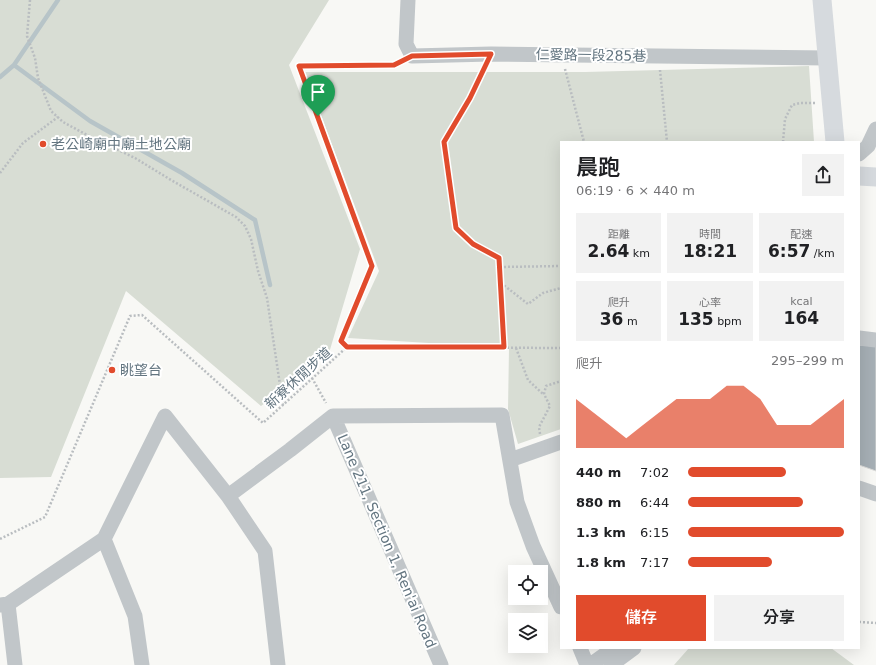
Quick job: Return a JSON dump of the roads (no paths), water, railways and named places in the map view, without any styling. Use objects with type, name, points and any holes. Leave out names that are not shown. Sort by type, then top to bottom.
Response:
[{"type":"main road","points":[[822,0],[835,141]]},
{"type":"main road","points":[[860,176],[876,177]]},
{"type":"street","name":"仁愛路一段285巷","points":[[408,0],[406,44],[412,56],[561,54],[828,58]]},
{"type":"street","points":[[860,153],[868,146],[876,129]]},
{"type":"street","points":[[860,338],[876,340]]},
{"type":"street","name":"Lane 211, Section 1, Ren'ai Road","points":[[228,496],[333,416],[502,414],[517,502],[533,546],[560,605]]},
{"type":"street","points":[[15,665],[4,605],[104,539],[165,416],[228,496],[266,551],[278,665]]},
{"type":"street","name":"Lane 211, Section 1, Ren'ai Road","points":[[333,416],[441,665]]},
{"type":"street","points":[[510,460],[560,442]]},
{"type":"street","points":[[860,488],[876,494]]},
{"type":"street","points":[[104,539],[135,616],[142,665]]},
{"type":"street","points":[[581,649],[589,665],[613,649]]},
{"type":"street","points":[[611,665],[633,649]]},
{"type":"waterway","points":[[0,77],[14,65],[58,0]]},
{"type":"waterway","points":[[14,65],[90,121],[182,173],[255,220],[270,285]]},
{"type":"place","name":"老公崎廟中廟土地公廟","points":[[43,144]]},
{"type":"place","name":"眺望台","points":[[112,370]]}]
